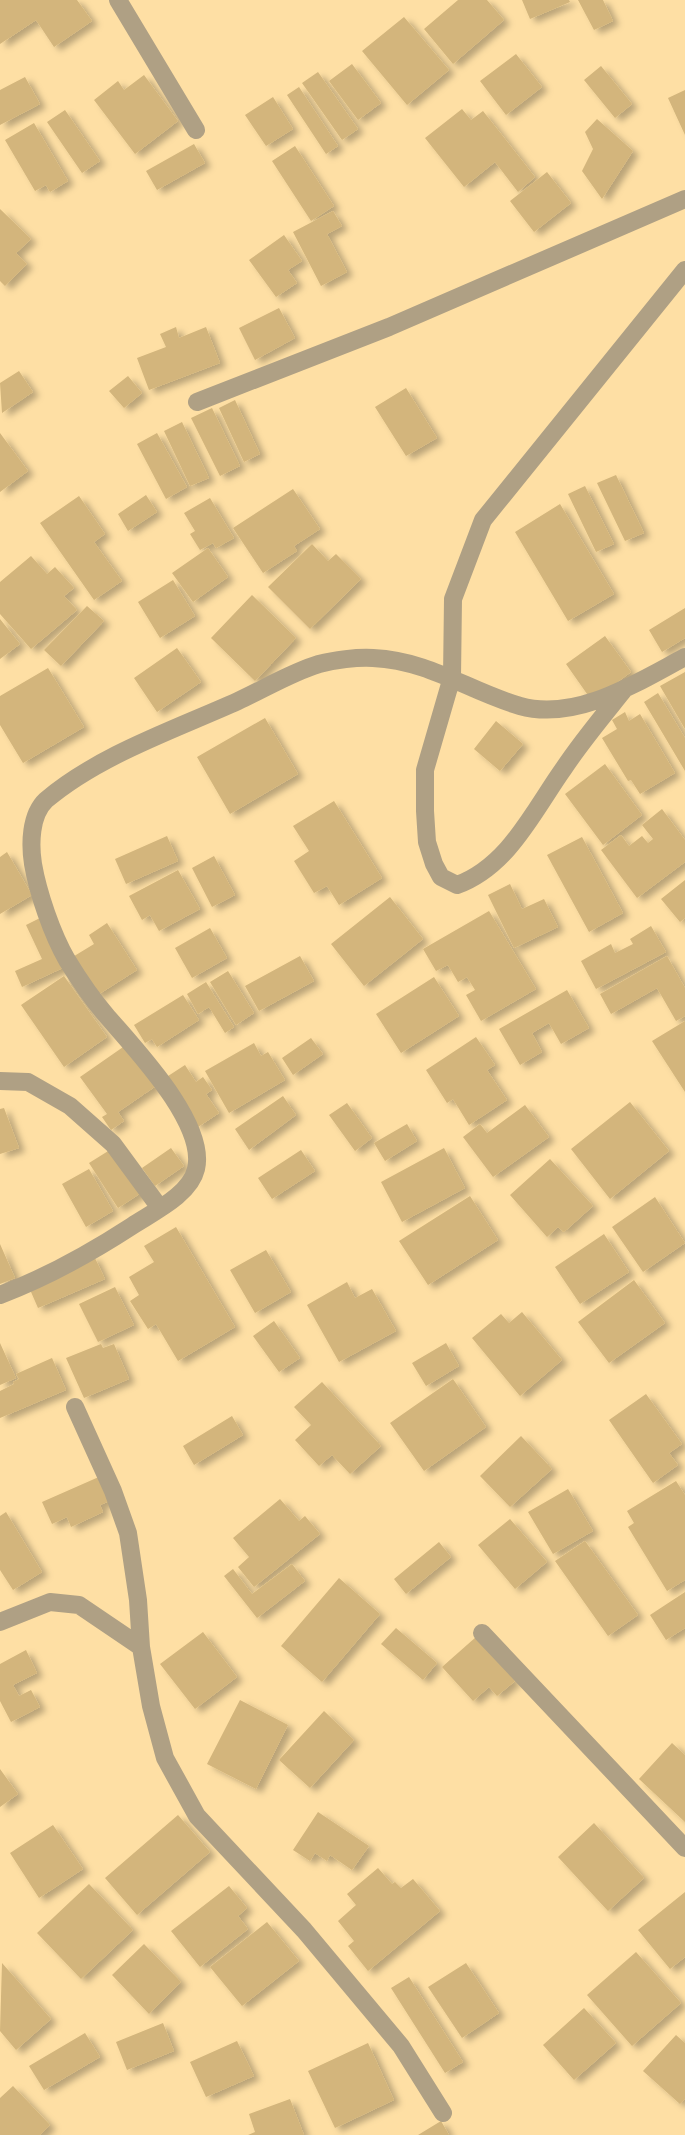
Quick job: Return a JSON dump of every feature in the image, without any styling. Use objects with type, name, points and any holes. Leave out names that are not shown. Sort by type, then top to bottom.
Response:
[{"type":"street","points":[[118,0],[196,130]]},
{"type":"street","points":[[197,402],[389,327],[685,199]]},
{"type":"street","points":[[623,690],[565,766],[510,846],[486,869],[458,885],[441,877],[427,842],[425,770],[452,677],[453,599],[483,520],[685,270]]},
{"type":"street","points":[[0,1295],[109,1241],[160,1208],[189,1185],[197,1167],[196,1140],[174,1099],[135,1045],[105,1014],[66,958],[36,884],[30,845],[36,817],[44,802],[106,761],[319,664],[371,657],[422,666],[523,707],[555,708],[590,703],[623,690],[685,657]]},
{"type":"street","points":[[0,1080],[28,1082],[70,1106],[113,1144],[160,1208]]},
{"type":"street","points":[[75,1407],[113,1491],[128,1533],[138,1600],[141,1647],[151,1706],[165,1758],[198,1816],[304,1930],[386,2028],[442,2113]]},
{"type":"street","points":[[0,1622],[50,1602],[79,1605],[141,1647]]},
{"type":"street","points":[[482,1633],[685,1848]]},
{"type":"building","points":[[0,0],[77,0],[92,21],[54,47],[36,20],[0,44]]},
{"type":"building","points":[[458,0],[487,0],[504,20],[453,64],[424,29]]},
{"type":"building","points":[[522,0],[569,0],[570,2],[530,19]]},
{"type":"building","points":[[578,0],[603,0],[613,21],[594,30]]},
{"type":"building","points":[[404,17],[449,70],[407,105],[362,51]]},
{"type":"building","points":[[516,54],[542,87],[506,115],[480,81]]},
{"type":"building","points":[[352,64],[381,103],[358,120],[329,81]]},
{"type":"building","points":[[601,66],[632,104],[615,118],[584,80]]},
{"type":"building","points":[[318,72],[358,129],[342,140],[302,83]]},
{"type":"building","points":[[144,75],[178,121],[135,154],[94,100],[118,81],[124,90]]},
{"type":"building","points":[[25,77],[40,104],[0,125],[0,90]]},
{"type":"building","points":[[299,87],[338,146],[326,154],[287,95]]},
{"type":"building","points":[[685,90],[685,135],[668,98]]},
{"type":"building","points":[[273,97],[293,129],[266,146],[245,115]]},
{"type":"building","points":[[462,109],[471,120],[483,111],[535,177],[518,192],[495,162],[464,187],[425,138]]},
{"type":"building","points":[[65,110],[100,161],[82,173],[47,122]]},
{"type":"building","points":[[597,119],[633,151],[602,199],[582,171],[593,149],[585,132]]},
{"type":"building","points":[[34,123],[68,181],[50,192],[46,185],[35,191],[5,140]]},
{"type":"building","points":[[194,144],[205,163],[157,190],[146,171]]},
{"type":"building","points":[[295,146],[334,206],[311,221],[272,161]]},
{"type":"building","points":[[547,172],[571,203],[534,232],[510,201]]},
{"type":"building","points":[[0,209],[31,239],[16,253],[27,264],[5,286],[0,281]]},
{"type":"building","points":[[333,211],[342,226],[327,234],[347,272],[321,286],[293,232]]},
{"type":"building","points":[[284,235],[302,261],[288,270],[297,283],[276,297],[249,260]]},
{"type":"building","points":[[279,308],[295,338],[255,360],[239,328]]},
{"type":"building","points":[[176,327],[179,338],[206,327],[220,363],[149,390],[137,358],[166,347],[160,334]]},
{"type":"building","points":[[19,371],[33,392],[2,413],[0,383]]},
{"type":"building","points":[[128,376],[142,393],[124,408],[109,391]]},
{"type":"building","points":[[406,388],[437,438],[406,456],[375,407]]},
{"type":"building","points":[[235,400],[260,454],[244,462],[219,408]]},
{"type":"building","points":[[212,408],[240,466],[220,476],[191,418]]},
{"type":"building","points":[[182,422],[209,478],[190,486],[164,431]]},
{"type":"building","points":[[0,433],[28,471],[0,492]]},
{"type":"building","points":[[157,433],[187,487],[166,499],[137,444]]},
{"type":"building","points":[[616,475],[644,533],[625,541],[597,483]]},
{"type":"building","points":[[585,486],[614,544],[596,552],[568,494]]},
{"type":"building","points":[[293,489],[320,529],[294,546],[297,551],[263,573],[233,528]]},
{"type":"building","points":[[146,495],[157,512],[128,531],[118,514]]},
{"type":"building","points":[[79,496],[105,534],[94,542],[122,581],[94,600],[40,523]]},
{"type":"building","points":[[210,498],[234,538],[216,548],[213,543],[200,550],[190,534],[195,531],[184,513]]},
{"type":"building","points":[[560,504],[614,594],[568,621],[515,532]]},
{"type":"building","points":[[312,544],[328,561],[336,554],[361,579],[310,629],[268,587]]},
{"type":"building","points":[[208,548],[228,577],[193,602],[172,573]]},
{"type":"building","points":[[31,556],[47,574],[55,567],[74,588],[64,596],[77,610],[31,649],[0,614],[0,582]]},
{"type":"building","points":[[173,580],[195,616],[160,638],[138,602]]},
{"type":"building","points":[[252,595],[296,638],[255,681],[211,638]]},
{"type":"building","points":[[87,606],[104,621],[61,666],[44,650]]},
{"type":"building","points":[[685,608],[685,638],[662,652],[649,630]]},
{"type":"building","points":[[0,619],[20,644],[0,659]]},
{"type":"building","points":[[605,636],[631,672],[592,701],[566,664]]},
{"type":"building","points":[[177,648],[201,682],[157,712],[134,678]]},
{"type":"building","points":[[48,668],[84,727],[23,763],[0,725],[0,696]]},
{"type":"building","points":[[685,672],[685,729],[660,686]]},
{"type":"building","points":[[658,693],[685,738],[685,771],[644,702]]},
{"type":"building","points":[[625,712],[629,721],[640,714],[675,773],[640,794],[631,780],[628,781],[602,738],[617,729],[612,720]]},
{"type":"building","points":[[265,718],[298,774],[230,814],[197,757]]},
{"type":"building","points":[[496,721],[523,744],[500,771],[474,749]]},
{"type":"building","points":[[605,764],[642,815],[603,845],[565,794]]},
{"type":"building","points":[[334,801],[382,878],[339,905],[327,886],[314,893],[294,861],[309,851],[293,826]]},
{"type":"building","points":[[662,809],[685,840],[685,862],[637,898],[601,850],[621,835],[629,846],[642,836],[648,843],[653,839],[642,825]]},
{"type":"building","points":[[167,836],[178,861],[126,884],[115,859]]},
{"type":"building","points":[[582,837],[623,913],[589,932],[547,855]]},
{"type":"building","points":[[7,852],[32,895],[0,914],[0,857]]},
{"type":"building","points":[[214,856],[235,895],[212,907],[192,868]]},
{"type":"building","points":[[178,870],[200,909],[159,931],[150,915],[142,920],[129,896]]},
{"type":"building","points":[[685,880],[685,918],[680,922],[661,899]]},
{"type":"building","points":[[510,884],[522,909],[544,899],[558,927],[514,948],[488,895]]},
{"type":"building","points":[[390,897],[423,939],[364,986],[331,944]]},
{"type":"building","points":[[489,911],[536,989],[481,1021],[466,995],[475,990],[467,977],[458,982],[448,965],[436,971],[423,949]]},
{"type":"building","points":[[44,916],[67,966],[22,987],[15,971],[42,959],[26,925]]},
{"type":"building","points":[[107,923],[137,970],[96,996],[71,958],[94,944],[89,935]]},
{"type":"building","points":[[651,926],[666,952],[596,989],[581,961],[611,944],[615,953],[633,944],[630,939]]},
{"type":"building","points":[[210,928],[227,958],[192,978],[175,948]]},
{"type":"building","points":[[300,956],[314,981],[259,1011],[245,986]]},
{"type":"building","points":[[667,956],[685,988],[685,1016],[676,1021],[657,988],[611,1014],[600,994]]},
{"type":"building","points":[[228,971],[254,1013],[236,1025],[210,982]]},
{"type":"building","points":[[64,976],[107,1037],[64,1067],[21,1005]]},
{"type":"building","points":[[434,977],[459,1016],[401,1053],[376,1014]]},
{"type":"building","points":[[206,982],[234,1027],[225,1033],[209,1007],[198,1014],[187,994]]},
{"type":"building","points":[[567,990],[589,1028],[561,1044],[549,1023],[532,1033],[542,1052],[520,1065],[499,1029]]},
{"type":"building","points":[[183,995],[199,1020],[157,1047],[152,1039],[145,1043],[134,1025]]},
{"type":"building","points":[[685,1021],[685,1092],[652,1041]]},
{"type":"building","points":[[476,1037],[495,1065],[487,1070],[507,1100],[469,1125],[453,1099],[447,1103],[426,1070]]},
{"type":"building","points":[[311,1038],[323,1054],[293,1075],[282,1058]]},
{"type":"building","points":[[254,1043],[261,1056],[268,1052],[285,1080],[229,1113],[205,1071]]},
{"type":"building","points":[[126,1045],[156,1086],[118,1112],[124,1121],[111,1130],[102,1117],[107,1114],[80,1077]]},
{"type":"building","points":[[185,1065],[196,1082],[203,1077],[212,1090],[206,1094],[219,1113],[198,1127],[165,1078]]},
{"type":"building","points":[[283,1096],[296,1115],[249,1150],[235,1129]]},
{"type":"building","points":[[630,1102],[669,1151],[610,1199],[571,1149]]},
{"type":"building","points":[[347,1103],[372,1138],[355,1151],[329,1115]]},
{"type":"building","points":[[525,1105],[549,1137],[493,1177],[463,1137],[480,1124],[487,1133]]},
{"type":"building","points":[[4,1108],[19,1148],[0,1154],[0,1109]]},
{"type":"building","points":[[407,1124],[417,1141],[385,1161],[374,1143]]},
{"type":"building","points":[[113,1148],[141,1193],[118,1208],[89,1163]]},
{"type":"building","points":[[171,1148],[184,1166],[155,1186],[142,1168]]},
{"type":"building","points":[[444,1148],[465,1188],[402,1222],[381,1182]]},
{"type":"building","points":[[301,1150],[315,1171],[272,1199],[258,1178]]},
{"type":"building","points":[[550,1159],[593,1206],[564,1232],[558,1227],[547,1237],[510,1195]]},
{"type":"building","points":[[89,1169],[113,1211],[86,1227],[62,1184]]},
{"type":"building","points":[[470,1196],[498,1240],[428,1285],[399,1241]]},
{"type":"building","points":[[655,1197],[685,1243],[643,1272],[612,1227]]},
{"type":"building","points":[[176,1227],[235,1327],[178,1361],[156,1324],[148,1329],[130,1301],[139,1295],[129,1277],[154,1262],[144,1246]]},
{"type":"building","points":[[604,1234],[629,1272],[580,1304],[555,1267]]},
{"type":"building","points":[[0,1244],[15,1278],[0,1284]]},
{"type":"building","points":[[266,1250],[291,1292],[255,1313],[230,1270]]},
{"type":"building","points":[[94,1256],[105,1279],[38,1308],[28,1285]]},
{"type":"building","points":[[634,1280],[665,1323],[609,1363],[578,1322]]},
{"type":"building","points":[[347,1282],[355,1298],[372,1289],[396,1331],[339,1362],[307,1305]]},
{"type":"building","points":[[115,1287],[134,1325],[98,1342],[79,1304]]},
{"type":"building","points":[[522,1312],[562,1360],[520,1396],[472,1338],[501,1314],[509,1323]]},
{"type":"building","points":[[274,1321],[300,1358],[279,1372],[253,1336]]},
{"type":"building","points":[[0,1343],[16,1378],[0,1385]]},
{"type":"building","points":[[446,1343],[459,1366],[426,1386],[412,1363]]},
{"type":"building","points":[[101,1344],[103,1348],[114,1344],[129,1379],[84,1398],[66,1358]]},
{"type":"building","points":[[52,1358],[66,1390],[0,1418],[0,1391],[19,1379],[16,1374]]},
{"type":"building","points":[[453,1379],[486,1427],[424,1471],[390,1423]]},
{"type":"building","points":[[322,1382],[381,1446],[350,1474],[332,1455],[319,1466],[295,1440],[311,1425],[294,1407]]},
{"type":"building","points":[[646,1394],[682,1444],[669,1453],[678,1465],[653,1483],[609,1420]]},
{"type":"building","points":[[232,1416],[243,1435],[194,1465],[183,1446]]},
{"type":"building","points":[[521,1436],[552,1469],[510,1507],[480,1476]]},
{"type":"building","points":[[101,1476],[112,1500],[100,1505],[103,1512],[71,1527],[67,1517],[52,1524],[42,1502]]},
{"type":"building","points":[[676,1481],[685,1495],[685,1580],[667,1591],[628,1527],[634,1523],[627,1511]]},
{"type":"building","points":[[568,1489],[593,1531],[553,1554],[528,1512]]},
{"type":"building","points":[[280,1499],[299,1521],[305,1516],[320,1534],[254,1587],[238,1567],[249,1557],[233,1538]]},
{"type":"building","points":[[6,1512],[42,1572],[13,1590],[0,1570],[0,1516]]},
{"type":"building","points":[[510,1519],[547,1562],[515,1589],[478,1545]]},
{"type":"building","points":[[585,1541],[638,1615],[608,1636],[555,1561]]},
{"type":"building","points":[[439,1542],[451,1557],[406,1594],[394,1579]]},
{"type":"building","points":[[292,1564],[305,1581],[257,1618],[224,1576],[233,1569],[252,1594]]},
{"type":"building","points":[[339,1578],[380,1614],[322,1682],[281,1646]]},
{"type":"building","points":[[685,1592],[685,1628],[666,1640],[650,1615]]},
{"type":"building","points":[[396,1628],[437,1663],[423,1680],[381,1644]]},
{"type":"building","points":[[203,1632],[237,1677],[195,1709],[160,1664]]},
{"type":"building","points":[[476,1637],[515,1681],[497,1696],[489,1687],[473,1701],[442,1667]]},
{"type":"building","points":[[26,1650],[37,1673],[13,1685],[19,1696],[31,1690],[40,1707],[11,1722],[0,1701],[0,1664]]},
{"type":"building","points":[[240,1700],[288,1725],[256,1789],[207,1764]]},
{"type":"building","points":[[324,1711],[354,1740],[310,1788],[279,1760]]},
{"type":"building","points":[[672,1743],[685,1755],[685,1822],[639,1779]]},
{"type":"building","points":[[0,1769],[18,1794],[0,1807]]},
{"type":"building","points":[[318,1812],[369,1846],[352,1870],[330,1855],[327,1861],[315,1853],[310,1861],[293,1850]]},
{"type":"building","points":[[178,1815],[210,1852],[137,1915],[105,1878]]},
{"type":"building","points":[[594,1823],[644,1878],[608,1911],[558,1857]]},
{"type":"building","points":[[53,1825],[83,1869],[39,1898],[10,1853]]},
{"type":"building","points":[[378,1868],[392,1884],[395,1882],[401,1888],[413,1879],[440,1911],[368,1971],[348,1946],[354,1941],[338,1921],[356,1905],[347,1894]]},
{"type":"building","points":[[89,1884],[133,1930],[81,1979],[37,1933]]},
{"type":"building","points":[[229,1886],[247,1908],[238,1916],[248,1929],[200,1967],[171,1931]]},
{"type":"building","points":[[685,1892],[685,1957],[670,1969],[638,1930]]},
{"type":"building","points":[[267,1922],[299,1961],[242,2006],[210,1967]]},
{"type":"building","points":[[144,1944],[181,1982],[149,2014],[112,1975]]},
{"type":"building","points":[[636,1952],[681,2003],[632,2046],[587,1995]]},
{"type":"building","points":[[2,1963],[51,2019],[16,2050],[0,2031]]},
{"type":"building","points":[[466,1963],[499,2013],[462,2038],[428,1987]]},
{"type":"building","points":[[409,1977],[463,2062],[445,2073],[391,1988]]},
{"type":"building","points":[[584,2008],[616,2043],[574,2080],[543,2045]]},
{"type":"building","points":[[163,2023],[174,2051],[127,2070],[116,2042]]},
{"type":"building","points":[[85,2033],[100,2057],[44,2090],[29,2066]]},
{"type":"building","points":[[676,2035],[685,2043],[685,2099],[680,2104],[643,2071]]},
{"type":"building","points":[[237,2041],[254,2076],[206,2097],[190,2062]]},
{"type":"building","points":[[368,2043],[394,2100],[335,2128],[308,2071]]},
{"type":"building","points":[[13,2086],[50,2125],[40,2135],[0,2135],[0,2098]]},
{"type":"building","points":[[290,2099],[304,2135],[248,2135],[255,2132],[249,2114]]},
{"type":"building","points":[[441,2121],[449,2135],[418,2135]]}]
